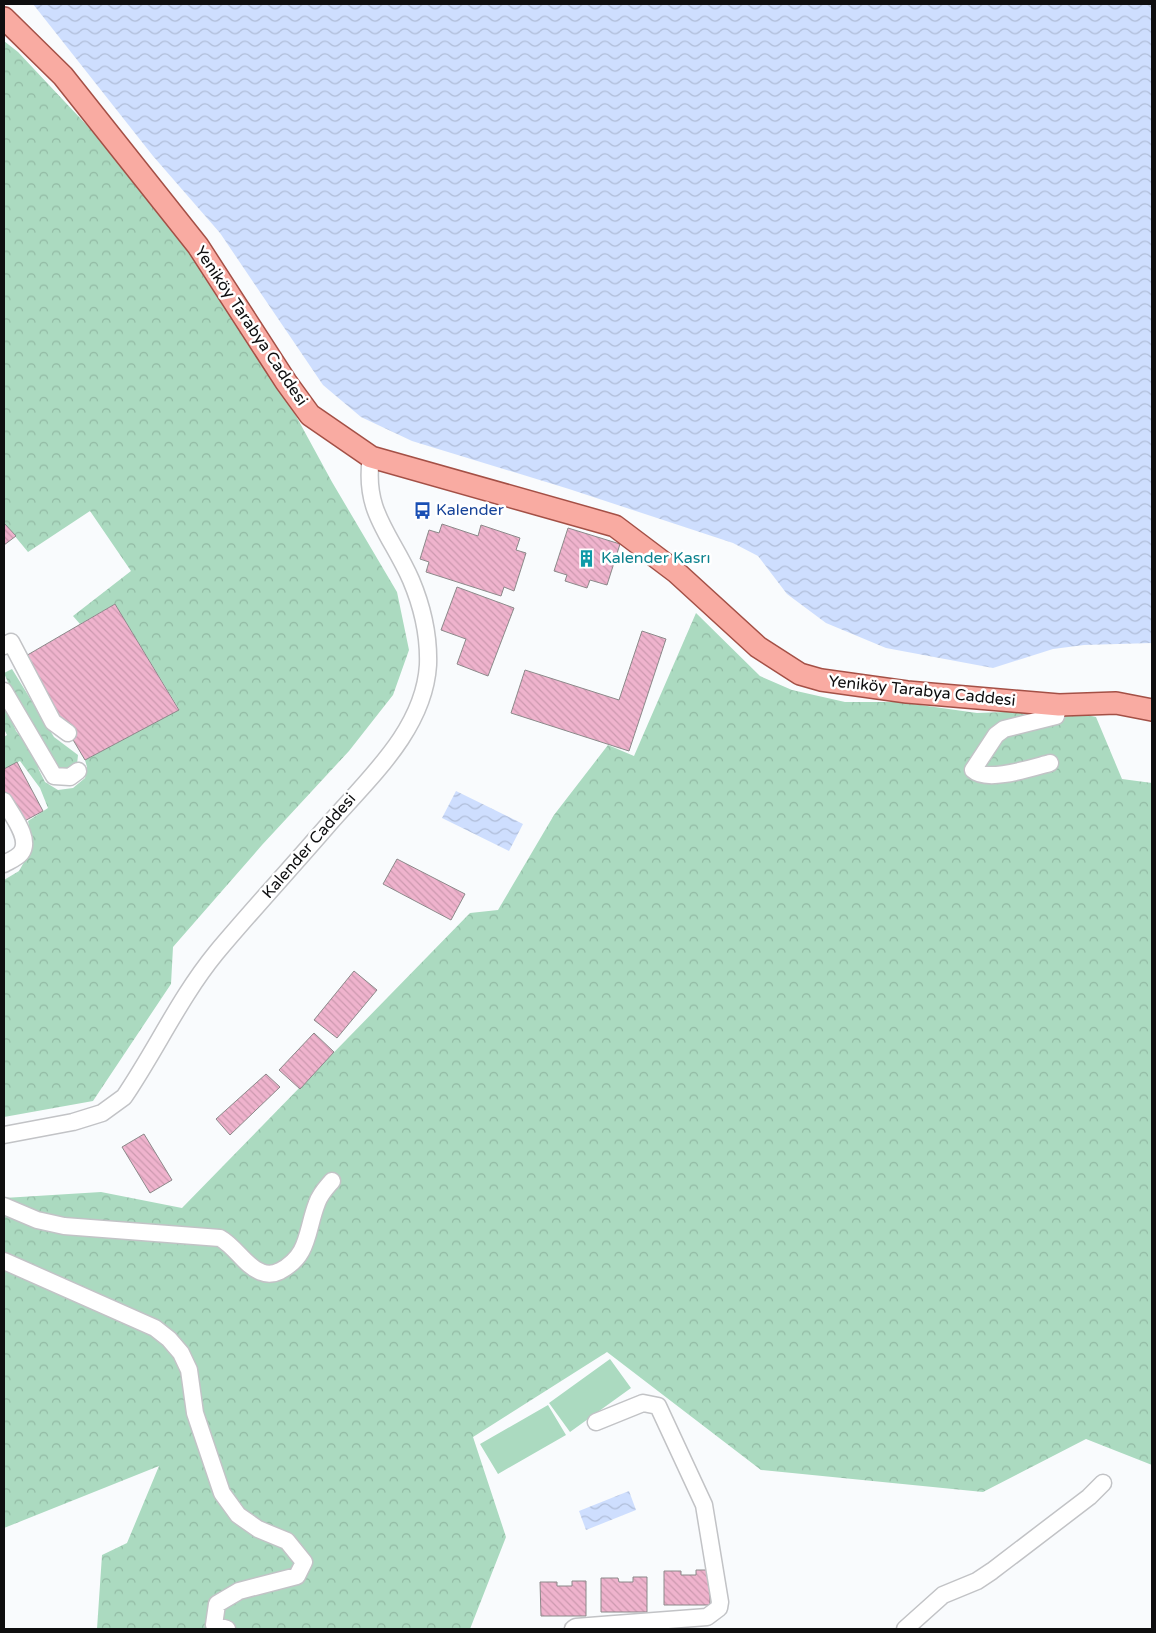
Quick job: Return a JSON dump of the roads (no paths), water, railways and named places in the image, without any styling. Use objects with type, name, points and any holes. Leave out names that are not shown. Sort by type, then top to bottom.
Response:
[{"type":"main road","name":"Yeniköy Tarabya Caddesi","points":[[4,18],[63,76],[198,246],[286,382],[310,415],[371,457],[615,526],[676,572],[758,647],[800,674],[821,680],[907,692],[1059,705],[1116,702],[1152,710]]},
{"type":"street","name":"Kalender Caddesi","points":[[4,1135],[95,1116],[124,1097],[216,954],[390,754],[415,714],[425,690],[428,664],[427,636],[420,605],[410,579],[376,512],[369,493],[371,457]]},
{"type":"street","points":[[4,646],[11,642],[53,722],[68,733]]},
{"type":"street","points":[[4,691],[54,776],[70,777],[78,771]]},
{"type":"street","points":[[1050,764],[1002,774],[982,776],[973,770],[996,735],[1004,730],[1056,716],[1059,705]]},
{"type":"street","points":[[4,801],[22,832],[24,846],[20,854],[4,864]]},
{"type":"street","points":[[4,1206],[37,1220],[64,1226],[220,1238],[229,1243],[253,1267],[262,1273],[273,1274],[288,1267],[298,1258],[306,1244],[320,1196],[332,1181]]},
{"type":"street","points":[[4,1261],[155,1328],[181,1352],[189,1370],[195,1413],[222,1493],[238,1515],[258,1530],[288,1542],[304,1562],[297,1576],[239,1591],[217,1604],[214,1625],[227,1629]]},
{"type":"street","points":[[573,1629],[576,1627],[615,1627],[707,1617],[719,1608],[720,1602],[704,1505],[658,1406],[643,1403],[596,1422]]},
{"type":"street","points":[[905,1629],[944,1596],[992,1572],[1089,1497],[1103,1483]]},
{"type":"water","points":[[33,4],[1152,4],[1152,643],[1084,645],[1053,649],[993,668],[886,648],[826,623],[787,594],[758,556],[733,543],[569,489],[412,441],[361,417],[323,385],[220,233],[153,156]]},
{"type":"water","points":[[456,791],[523,824],[509,851],[442,818]]},
{"type":"water","points":[[629,1491],[636,1510],[586,1530],[579,1511]]},
{"type":"place","name":"Kalender","points":[[422,510]]},
{"type":"place","name":"Kalender Kasrı","points":[[587,558]]}]
